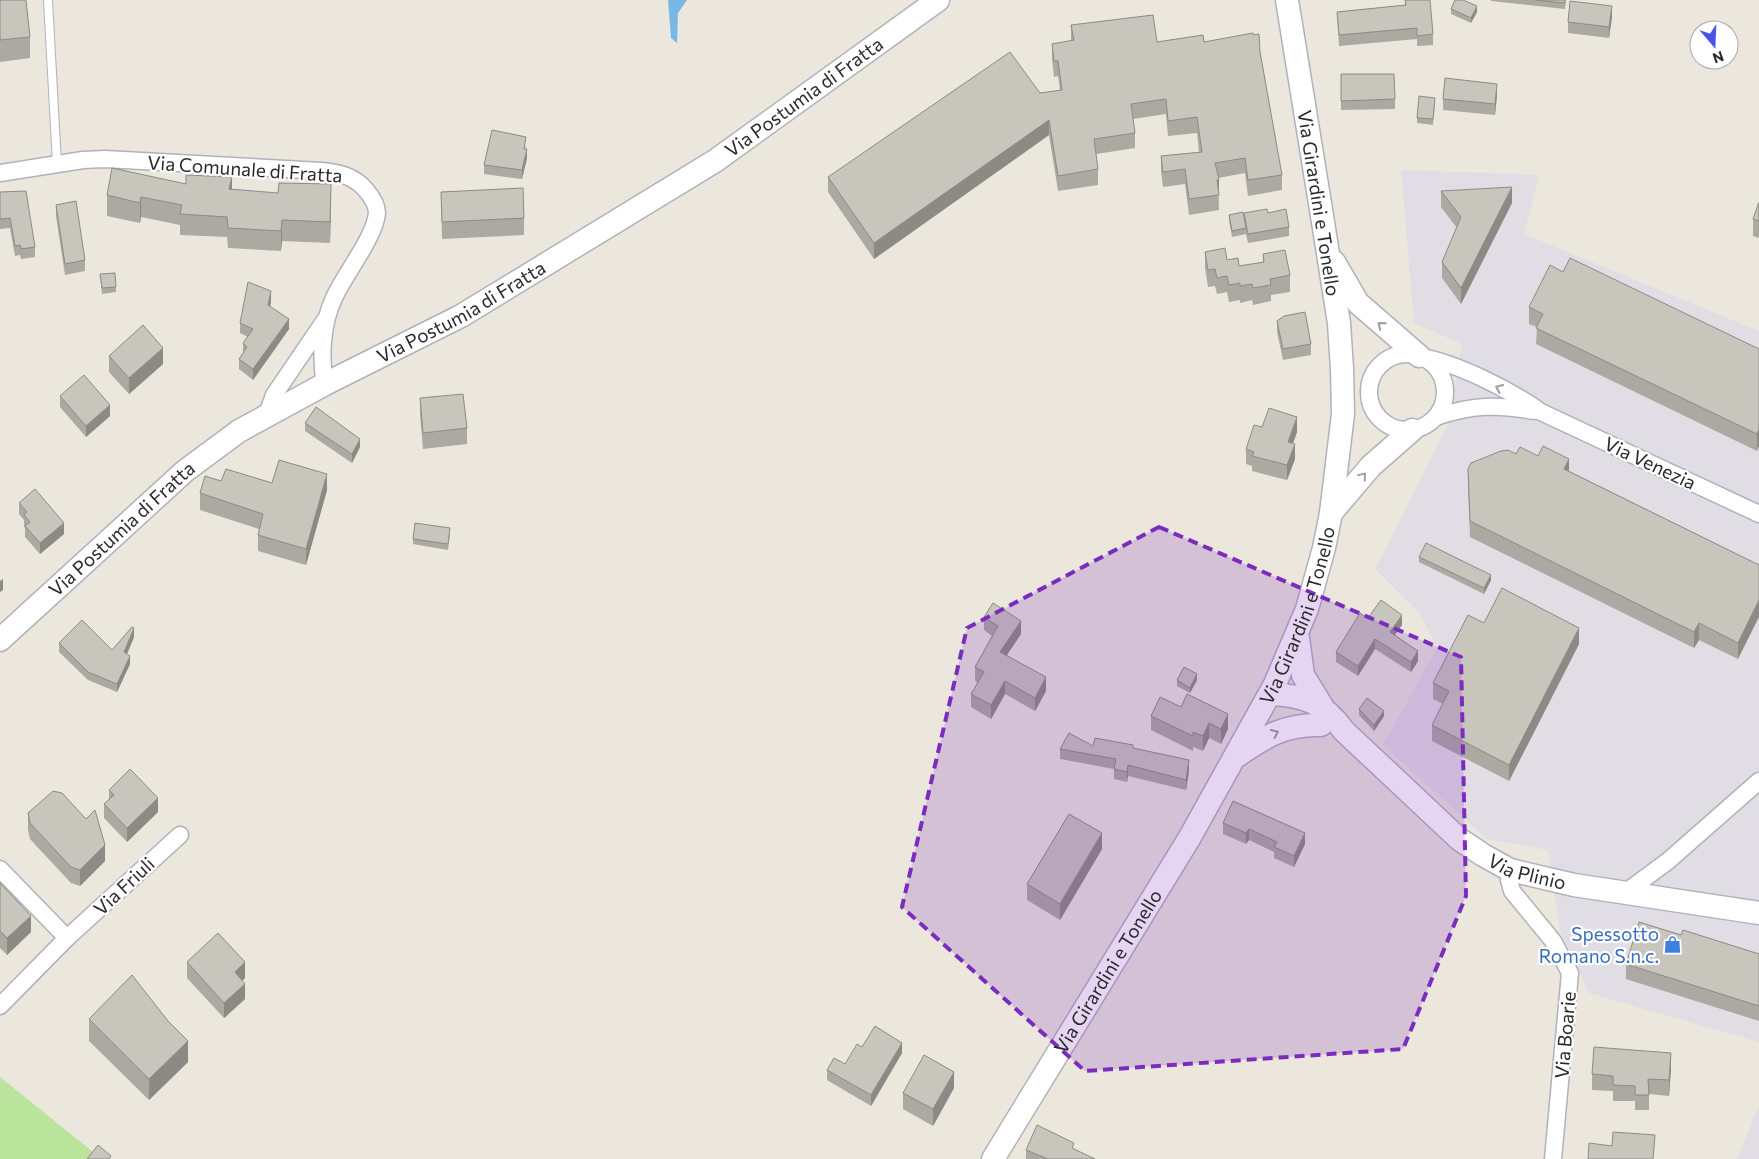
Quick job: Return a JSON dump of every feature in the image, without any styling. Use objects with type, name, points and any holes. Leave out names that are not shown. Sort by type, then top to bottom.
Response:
[{"type":"main road","name":"Via Postumia di Fratta","points":[[0,640],[185,471],[239,431],[325,384],[462,316],[715,162],[938,0]]},
{"type":"main road","name":"Via Girardini e Tonello","points":[[993,1159],[1190,837],[1270,694],[1298,635],[1310,600],[1331,513],[1343,414],[1338,323],[1287,0]]},
{"type":"main road","points":[[1328,253],[1358,303],[1421,356]]},
{"type":"main road","points":[[1331,513],[1371,466],[1412,430]]},
{"type":"main road","points":[[1234,758],[1280,730],[1322,716],[1303,675],[1298,650],[1298,635]]},
{"type":"main road","name":"Via Plinio","points":[[1270,694],[1289,713],[1322,716],[1344,731],[1460,839],[1510,870],[1574,884],[1759,913]]},
{"type":"street","name":"Via Comunale di Fratta","points":[[0,173],[56,164],[105,159],[312,171],[344,174],[360,182],[372,197],[377,212],[373,228],[333,299],[326,318],[321,365],[325,384]]},
{"type":"street","points":[[267,414],[274,395],[326,318]]},
{"type":"street","points":[[1408,354],[1421,356],[1438,369],[1445,388],[1443,403],[1436,417],[1421,428],[1412,430],[1395,428],[1380,420],[1373,411],[1369,389],[1377,368],[1386,360],[1408,354]]},
{"type":"street","name":"Via Venezia","points":[[1421,356],[1441,361],[1523,399],[1541,412],[1759,514]]},
{"type":"street","name":"Via Venezia","points":[[1436,417],[1465,408],[1486,405],[1506,406],[1541,412]]},
{"type":"street","points":[[1626,892],[1668,861],[1759,781]]},
{"type":"street","name":"Via Friuli","points":[[0,1006],[67,938],[180,834]]},
{"type":"street","points":[[0,870],[67,938]]},
{"type":"street","name":"Via Boarie","points":[[1510,870],[1512,891],[1553,941],[1570,973],[1553,1159]]},
{"type":"lane","points":[[48,0],[56,164]]},
{"type":"highlighted area","points":[[1159,527],[1461,657],[1466,896],[1403,1049],[1085,1071],[902,907],[967,628]]},
{"type":"shaded area","points":[[1401,170],[1539,175],[1524,234],[1759,331],[1759,1042],[1589,993],[1560,930],[1548,850],[1487,839],[1383,745],[1437,648],[1420,613],[1375,569],[1448,425],[1462,344],[1414,323]]},
{"type":"shaded area","points":[[1759,1106],[1759,1159],[1737,1159]]},
{"type":"green space","points":[[0,1077],[98,1156],[102,1159],[0,1159]]},
{"type":"water","points":[[668,0],[687,0],[678,13],[677,43],[671,38]]},
{"type":"building","points":[[0,0],[26,0],[30,37],[0,40]]},
{"type":"building","points":[[1405,0],[1430,0],[1433,34],[1417,36],[1417,28],[1339,35],[1337,12],[1406,5]]},
{"type":"building","points":[[1455,0],[1463,0],[1477,6],[1471,18],[1451,9]]},
{"type":"building","points":[[1535,0],[1565,0],[1565,3]]},
{"type":"building","points":[[1570,1],[1612,6],[1609,27],[1568,22]]},
{"type":"building","points":[[1153,15],[1157,42],[1203,35],[1204,42],[1253,33],[1254,35],[1259,34],[1260,52],[1282,175],[1248,180],[1245,158],[1215,163],[1219,179],[1217,180],[1219,195],[1189,199],[1185,169],[1163,172],[1161,156],[1202,152],[1197,117],[1168,121],[1166,99],[1131,104],[1135,133],[1094,139],[1098,169],[1058,176],[1049,120],[874,243],[828,177],[1010,52],[1040,93],[1062,90],[1058,61],[1054,61],[1052,44],[1074,40],[1071,25]]},
{"type":"building","points":[[1341,74],[1394,74],[1395,99],[1341,101]]},
{"type":"building","points":[[1445,78],[1497,84],[1495,104],[1443,99]]},
{"type":"building","points":[[1419,96],[1435,98],[1433,119],[1417,118]]},
{"type":"building","points":[[492,130],[526,137],[524,149],[527,149],[522,170],[484,165]]},
{"type":"building","points":[[112,168],[186,184],[186,175],[232,177],[229,189],[278,193],[279,183],[331,184],[330,222],[282,220],[281,231],[228,228],[227,217],[180,214],[182,205],[141,197],[140,203],[107,195]]},
{"type":"building","points":[[1512,187],[1461,288],[1442,262],[1461,217],[1441,191]]},
{"type":"building","points":[[523,188],[524,218],[442,222],[441,192]]},
{"type":"building","points":[[26,191],[35,247],[21,249],[20,245],[15,246],[10,218],[0,219],[0,192]]},
{"type":"building","points":[[76,201],[85,260],[65,264],[56,205]]},
{"type":"building","points":[[1759,202],[1759,221],[1753,219]]},
{"type":"building","points":[[1267,209],[1268,213],[1286,209],[1289,227],[1248,234],[1244,213]]},
{"type":"building","points":[[1243,212],[1246,228],[1232,231],[1229,215]]},
{"type":"building","points":[[1225,248],[1227,260],[1238,258],[1239,266],[1264,262],[1263,254],[1285,250],[1290,275],[1270,279],[1271,285],[1253,288],[1252,284],[1240,286],[1240,283],[1229,285],[1227,276],[1217,278],[1215,269],[1208,270],[1205,252]]},
{"type":"building","points":[[1570,258],[1759,349],[1759,429],[1757,434],[1536,328],[1543,314],[1529,307],[1550,265],[1563,272]]},
{"type":"building","points":[[115,273],[116,287],[102,288],[100,274]]},
{"type":"building","points":[[248,282],[271,291],[268,305],[289,319],[253,369],[239,359],[247,347],[243,343],[253,329],[240,323]]},
{"type":"building","points":[[1305,312],[1311,344],[1283,349],[1277,321],[1284,316]]},
{"type":"building","points":[[143,325],[163,348],[129,378],[109,356]]},
{"type":"building","points":[[84,375],[110,405],[86,426],[60,396]]},
{"type":"building","points":[[463,394],[467,428],[423,433],[420,398]]},
{"type":"building","points":[[316,407],[360,439],[352,454],[305,423]]},
{"type":"building","points":[[1269,408],[1297,417],[1288,442],[1295,444],[1287,465],[1252,456],[1254,452],[1246,449],[1254,425],[1262,427]]},
{"type":"building","points":[[1543,446],[1569,459],[1564,469],[1759,565],[1759,600],[1738,643],[1699,623],[1694,632],[1470,521],[1468,469],[1471,463],[1501,451],[1508,450],[1516,454],[1520,447],[1538,456]]},
{"type":"building","points":[[279,460],[327,474],[306,549],[258,535],[263,514],[200,493],[205,476],[221,481],[226,469],[272,483]]},
{"type":"building","points":[[35,489],[64,523],[40,543],[25,526],[30,522],[24,515],[27,512],[19,503]]},
{"type":"building","points":[[415,523],[450,528],[448,544],[413,539]]},
{"type":"building","points":[[1426,543],[1491,575],[1484,588],[1419,557]]},
{"type":"building","points":[[1502,588],[1579,628],[1509,765],[1432,725],[1449,691],[1433,683],[1468,615],[1484,623]]},
{"type":"building","points":[[1381,600],[1402,615],[1390,632],[1418,651],[1411,662],[1375,639],[1358,666],[1336,652],[1360,613],[1368,618]]},
{"type":"building","points":[[993,603],[1021,621],[1000,652],[1046,677],[1035,698],[1005,681],[991,705],[971,694],[984,672],[975,667],[998,626],[984,617]]},
{"type":"building","points":[[82,620],[112,650],[132,627],[134,628],[124,652],[130,656],[117,684],[88,672],[59,643]]},
{"type":"building","points":[[1184,667],[1197,674],[1190,688],[1177,680]]},
{"type":"building","points":[[1187,694],[1228,714],[1221,729],[1209,723],[1203,736],[1193,732],[1193,736],[1151,716],[1160,697],[1181,707]]},
{"type":"building","points":[[1367,698],[1384,711],[1374,725],[1359,709]]},
{"type":"building","points":[[1069,733],[1093,746],[1095,738],[1133,745],[1133,748],[1189,760],[1186,780],[1128,765],[1127,772],[1114,769],[1116,759],[1060,749]]},
{"type":"building","points":[[130,769],[158,798],[127,828],[104,804],[114,795],[109,790]]},
{"type":"building","points":[[53,791],[62,793],[86,819],[95,810],[105,845],[80,870],[71,867],[30,823],[28,813]]},
{"type":"building","points":[[1233,801],[1305,833],[1294,856],[1274,847],[1277,842],[1249,829],[1246,833],[1223,823]]},
{"type":"building","points":[[1069,814],[1102,833],[1060,904],[1027,884]]},
{"type":"building","points":[[0,883],[31,916],[7,938],[0,931]]},
{"type":"building","points":[[1639,922],[1681,935],[1683,930],[1759,954],[1759,1006],[1626,964]]},
{"type":"building","points":[[218,933],[245,962],[235,972],[245,984],[224,1003],[187,962]]},
{"type":"building","points":[[132,975],[168,1021],[188,1041],[149,1079],[89,1019]]},
{"type":"building","points":[[875,1026],[902,1043],[871,1095],[827,1070],[834,1058],[845,1064],[857,1044],[862,1047]]},
{"type":"building","points":[[1594,1047],[1671,1053],[1669,1080],[1648,1079],[1649,1095],[1635,1095],[1635,1086],[1613,1085],[1613,1076],[1592,1074]]},
{"type":"building","points":[[924,1055],[954,1072],[933,1109],[903,1093]]},
{"type":"building","points":[[1037,1125],[1074,1143],[1072,1148],[1095,1159],[1048,1159],[1026,1150]]},
{"type":"building","points":[[1613,1132],[1655,1135],[1653,1159],[1588,1159],[1589,1143],[1612,1146]]},
{"type":"building","points":[[98,1145],[111,1156],[109,1159],[87,1159]]},
{"type":"place","name":"Spessotto Romano S.n.c.","points":[[1673,945]]}]
